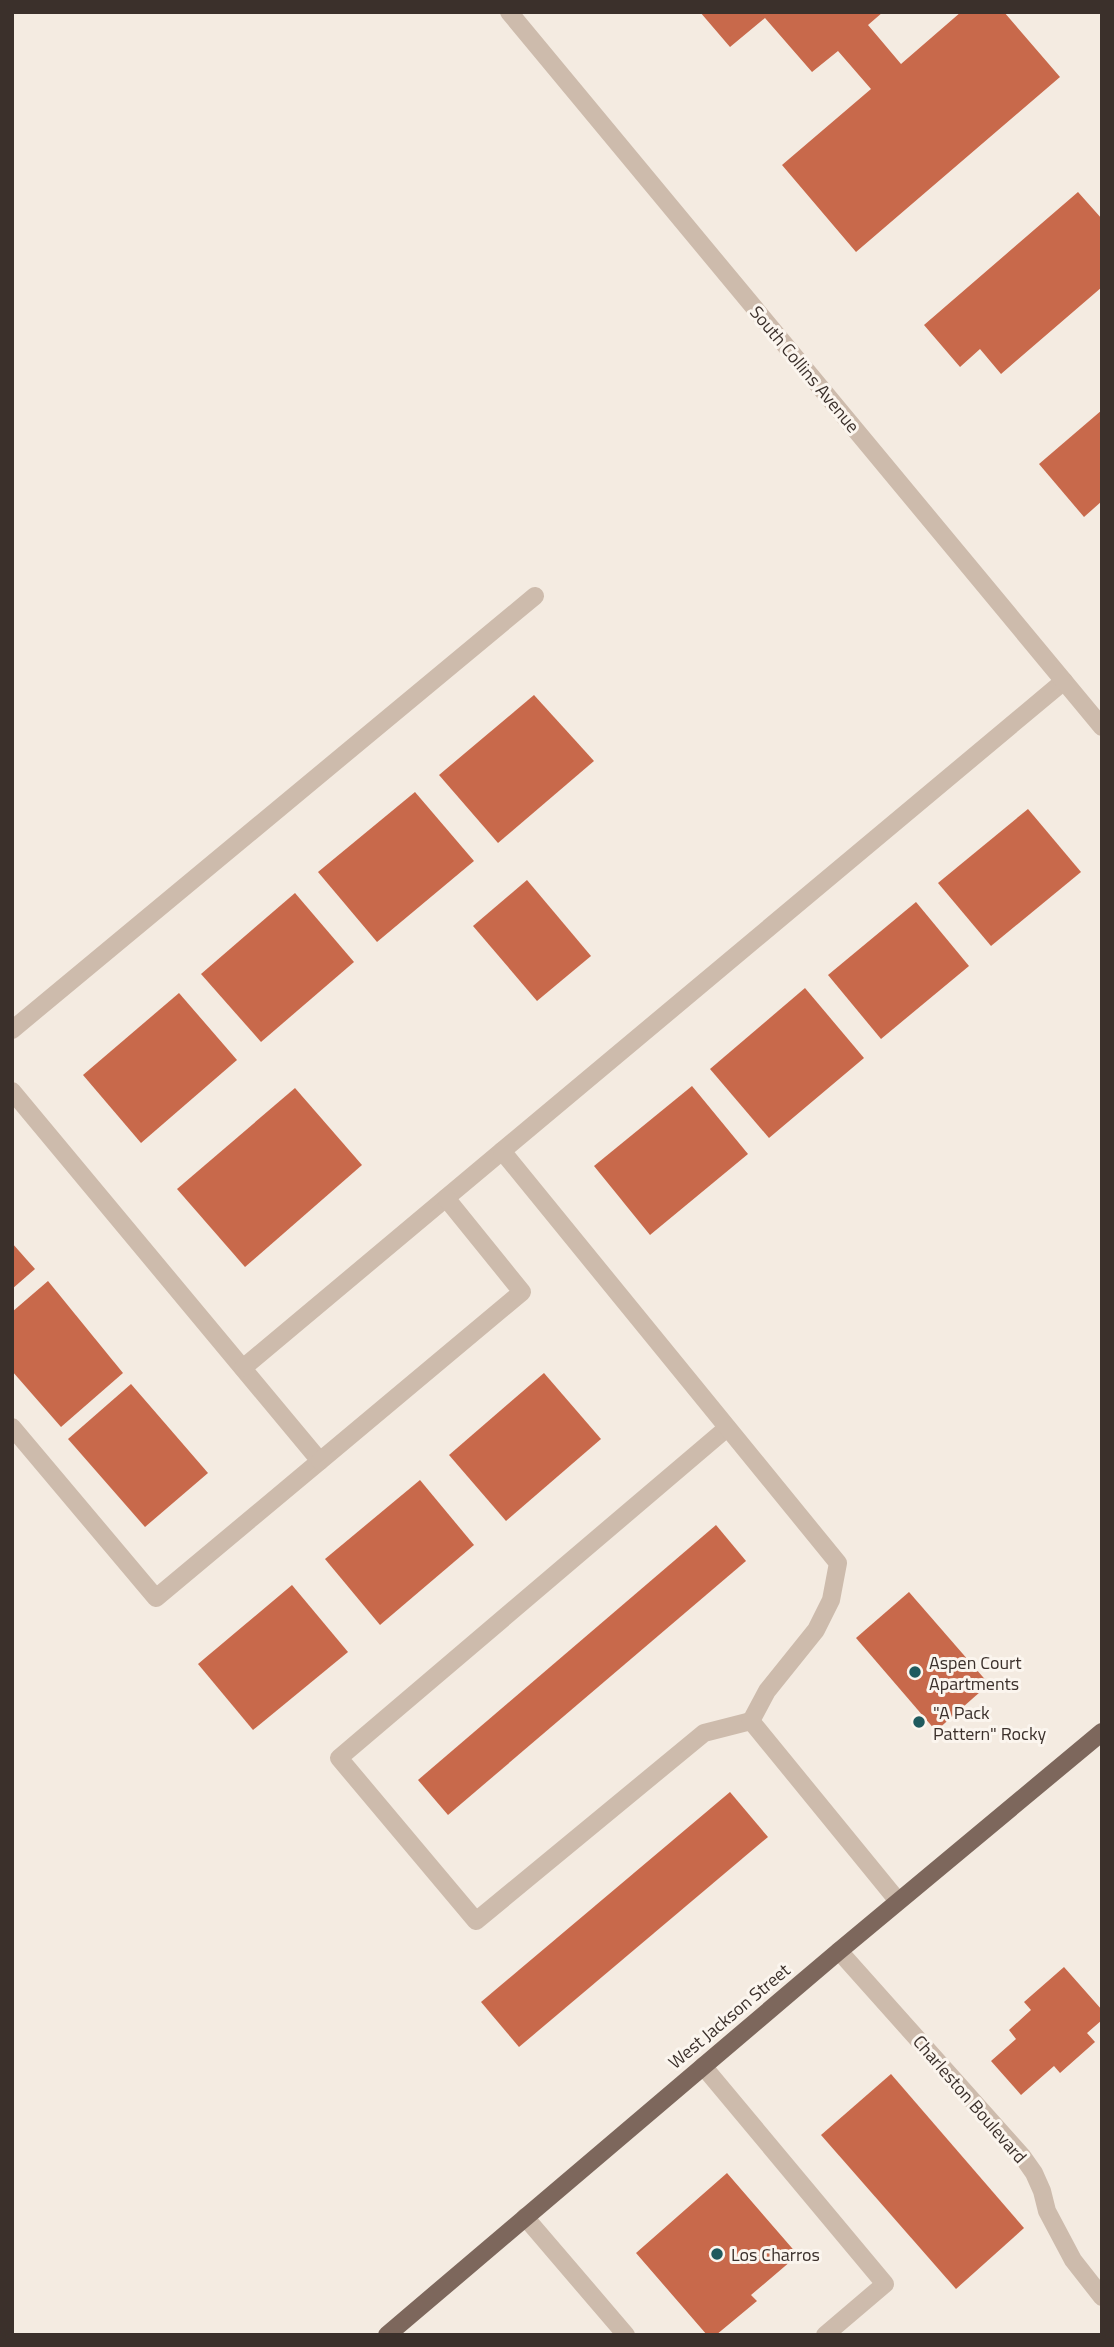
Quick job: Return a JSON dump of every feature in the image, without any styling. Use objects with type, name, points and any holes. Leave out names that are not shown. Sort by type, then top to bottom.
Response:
[{"type":"main road","name":"West Jackson Street","points":[[387,2335],[898,1901],[1102,1732]]},
{"type":"street","name":"South Collins Avenue","points":[[509,12],[1102,727]]},
{"type":"street","points":[[12,1030],[535,596]]},
{"type":"street","points":[[243,1368],[1064,681]]},
{"type":"street","points":[[12,1091],[320,1461]]},
{"type":"street","points":[[502,1151],[838,1563],[831,1600],[816,1630],[767,1691],[751,1721],[704,1732],[476,1921],[339,1758],[727,1427]]},
{"type":"street","points":[[12,1427],[156,1598],[523,1292],[446,1198]]},
{"type":"street","points":[[751,1721],[898,1901]]},
{"type":"street","name":"Charleston Boulevard","points":[[839,1951],[1022,2156],[1034,2173],[1047,2211],[1073,2260],[1102,2297]]},
{"type":"street","points":[[703,2066],[885,2284],[825,2335]]},
{"type":"street","points":[[525,2217],[626,2335]]},
{"type":"building","points":[[700,12],[883,12],[868,25],[901,64],[961,12],[1004,12],[1060,77],[856,252],[782,165],[871,89],[838,51],[812,72],[765,18],[730,47]]},
{"type":"building","points":[[1078,192],[1102,219],[1102,287],[1001,374],[980,349],[960,367],[924,325]]},
{"type":"building","points":[[1102,410],[1102,501],[1084,517],[1039,464]]},
{"type":"building","points":[[534,695],[594,761],[498,843],[439,775]]},
{"type":"building","points":[[415,792],[474,861],[377,942],[318,872]]},
{"type":"building","points":[[1028,809],[1081,872],[991,946],[938,883]]},
{"type":"building","points":[[527,880],[591,956],[537,1001],[473,926]]},
{"type":"building","points":[[295,893],[354,962],[261,1042],[201,974]]},
{"type":"building","points":[[916,902],[969,966],[881,1039],[828,975]]},
{"type":"building","points":[[805,988],[864,1058],[769,1138],[710,1069]]},
{"type":"building","points":[[179,993],[237,1060],[141,1143],[83,1075]]},
{"type":"building","points":[[692,1086],[748,1154],[650,1235],[594,1166]]},
{"type":"building","points":[[295,1088],[362,1165],[245,1267],[177,1189]]},
{"type":"building","points":[[12,1243],[35,1269],[12,1289]]},
{"type":"building","points":[[48,1281],[123,1373],[61,1427],[12,1371],[12,1312]]},
{"type":"building","points":[[544,1373],[601,1439],[506,1521],[449,1455]]},
{"type":"building","points":[[131,1384],[208,1473],[145,1527],[68,1439]]},
{"type":"building","points":[[420,1480],[474,1545],[380,1625],[325,1559]]},
{"type":"building","points":[[716,1525],[746,1561],[448,1815],[418,1780]]},
{"type":"building","points":[[292,1585],[348,1652],[253,1730],[198,1664]]},
{"type":"building","points":[[909,1592],[989,1684],[936,1731],[856,1638]]},
{"type":"building","points":[[730,1792],[768,1837],[519,2047],[481,2002]]},
{"type":"building","points":[[1064,1967],[1102,2010],[1102,2020],[1087,2033],[1095,2042],[1060,2073],[1054,2066],[1021,2095],[991,2061],[1016,2039],[1009,2030],[1031,2010],[1024,2002]]},
{"type":"building","points":[[891,2074],[1024,2228],[956,2289],[821,2135]]},
{"type":"building","name":"Los Charros","points":[[727,2173],[798,2255],[751,2295],[757,2301],[716,2335],[707,2335],[636,2253]]},
{"type":"place","name":"Aspen Court Apartments","points":[[915,1672]]},
{"type":"place","name":"\"A Pack Pattern\" Rocky","points":[[919,1722]]},
{"type":"place","name":"Los Charros","points":[[717,2254]]}]
